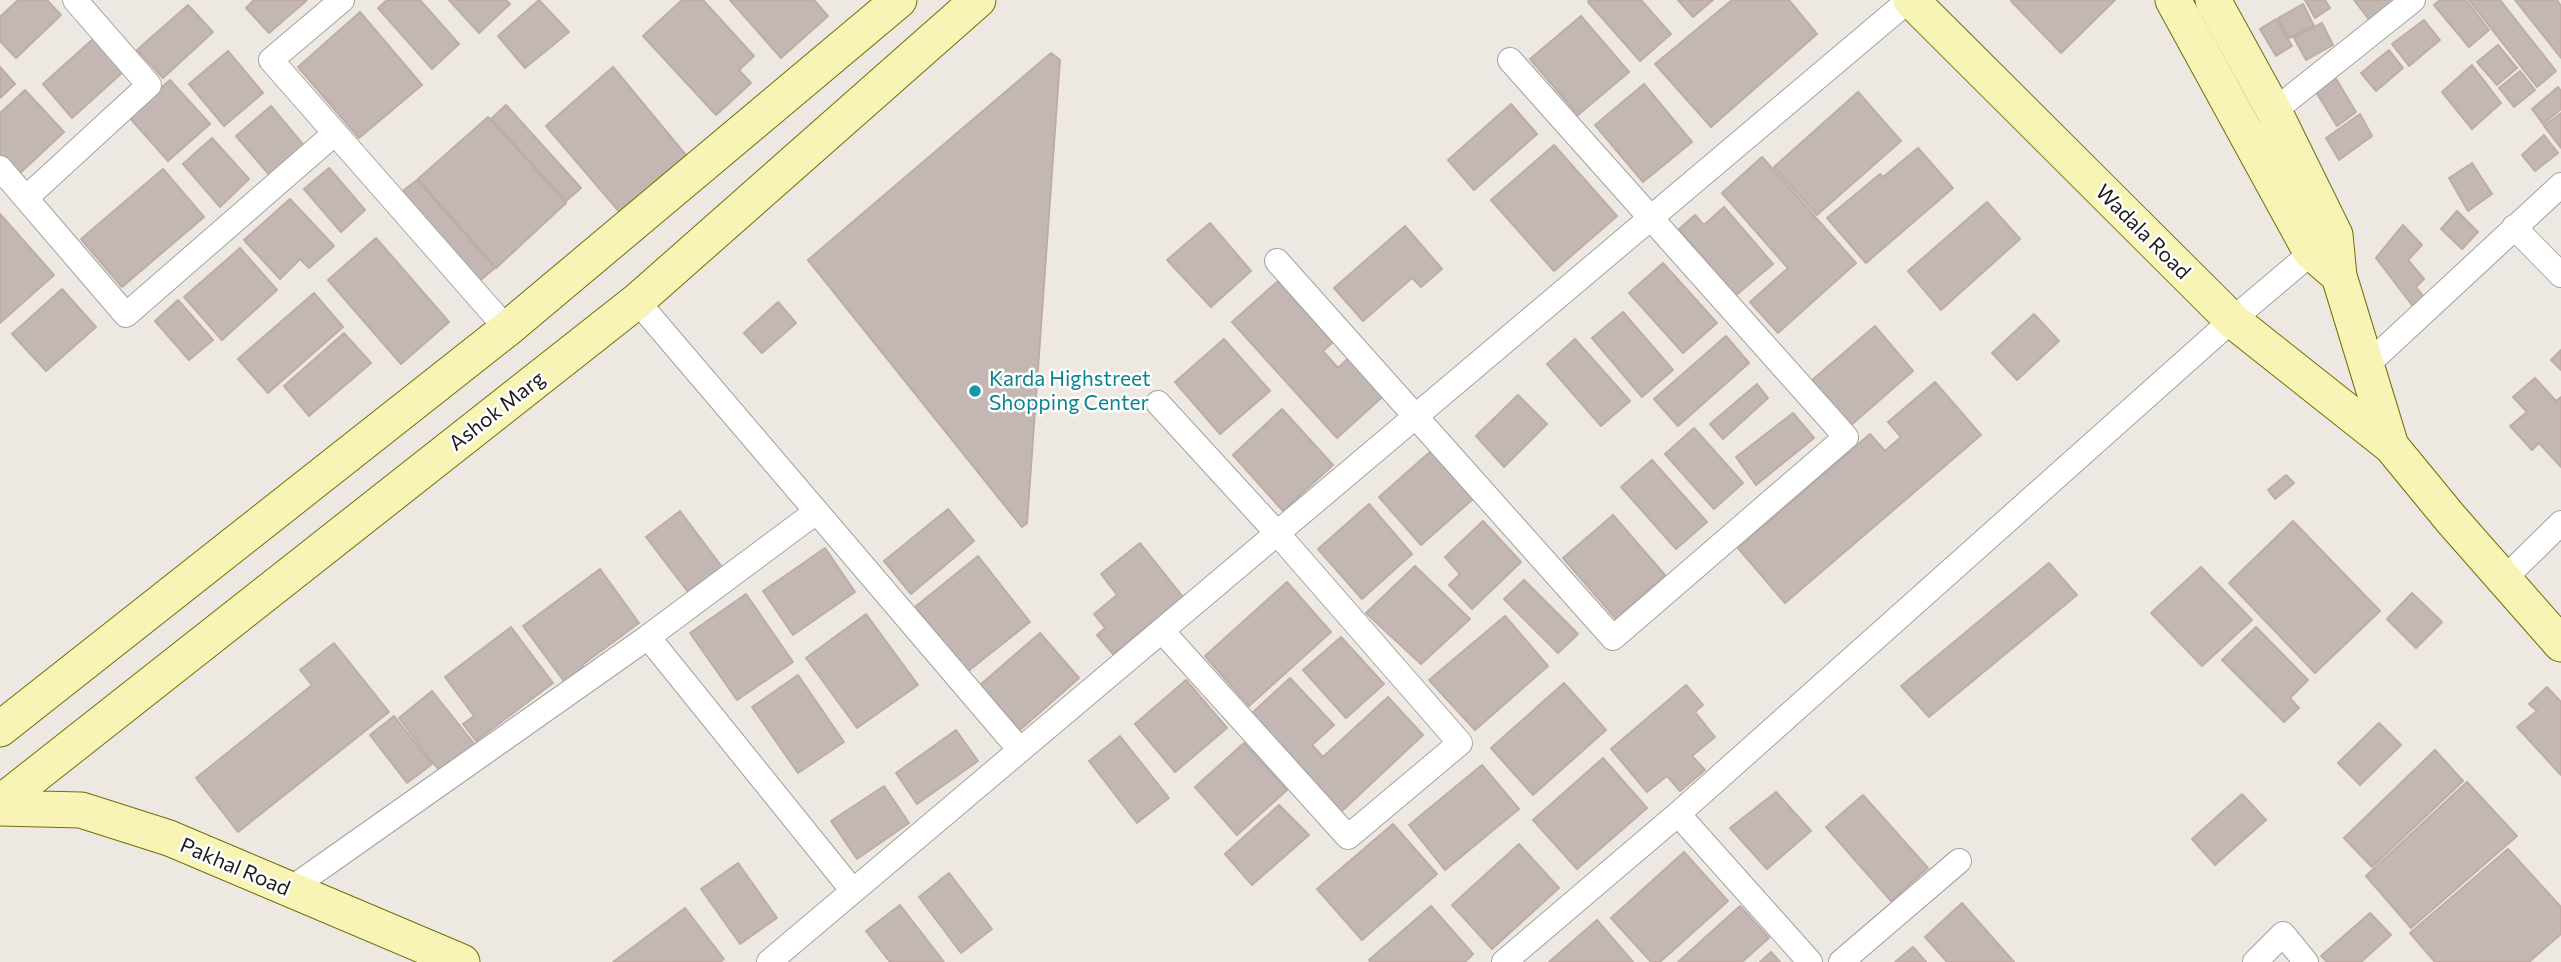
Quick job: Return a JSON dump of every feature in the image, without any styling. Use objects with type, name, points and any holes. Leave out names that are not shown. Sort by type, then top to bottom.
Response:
[{"type":"street","points":[[26,198],[149,85],[75,0]]},
{"type":"street","points":[[342,0],[271,60],[507,329]]},
{"type":"street","points":[[0,729],[507,329],[899,0]]},
{"type":"street","name":"Ashok Marg","points":[[0,805],[637,301],[978,0]]},
{"type":"street","points":[[769,962],[1910,0]]},
{"type":"street","name":"Wadala Road","points":[[1910,0],[2232,320],[2391,446]]},
{"type":"street","points":[[2174,0],[2323,243]]},
{"type":"street","points":[[2213,0],[2274,111],[2323,243],[2339,276],[2391,446],[2561,644]]},
{"type":"street","points":[[2274,111],[2413,0]]},
{"type":"street","points":[[1278,261],[1613,638],[1846,436],[1510,60]]},
{"type":"street","points":[[0,168],[126,315],[334,134]]},
{"type":"street","points":[[2368,364],[2561,185]]},
{"type":"street","points":[[2515,228],[2561,275]]},
{"type":"street","points":[[1504,962],[1678,814],[2232,320],[2323,243]]},
{"type":"street","points":[[637,301],[1020,750]]},
{"type":"street","points":[[1158,402],[1277,533],[1460,743],[1348,836],[1162,631]]},
{"type":"street","points":[[289,890],[648,637],[816,512]]},
{"type":"street","points":[[2504,579],[2561,523]]},
{"type":"street","points":[[648,637],[853,891]]},
{"type":"street","name":"Pakhal Road","points":[[0,805],[81,810],[169,838],[462,962]]},
{"type":"street","points":[[1678,814],[1810,962]]},
{"type":"street","points":[[1841,962],[1959,861]]},
{"type":"street","points":[[2255,962],[2283,934],[2306,962]]},
{"type":"building","points":[[18,0],[47,0],[61,15],[16,58],[0,41],[0,17]]},
{"type":"building","points":[[254,0],[307,0],[269,33],[246,8]]},
{"type":"building","points":[[387,0],[420,0],[459,44],[432,69],[378,8]]},
{"type":"building","points":[[449,0],[506,0],[510,4],[479,33]]},
{"type":"building","points":[[539,0],[569,32],[525,68],[498,36]]},
{"type":"building","points":[[682,0],[703,0],[754,56],[739,70],[751,83],[716,115],[643,36]]},
{"type":"building","points":[[730,0],[814,0],[828,16],[781,58]]},
{"type":"building","points":[[1589,0],[1641,0],[1671,34],[1640,61]]},
{"type":"building","points":[[1678,0],[1713,0],[1693,17]]},
{"type":"building","points":[[1732,0],[1789,0],[1817,34],[1711,127],[1655,64]]},
{"type":"building","points":[[2115,0],[2061,53],[2011,1]]},
{"type":"building","points":[[2305,0],[2325,0],[2330,8],[2315,18]]},
{"type":"building","points":[[2354,0],[2390,0],[2391,2],[2370,21]]},
{"type":"building","points":[[2440,0],[2466,0],[2489,30],[2469,47],[2434,5]]},
{"type":"building","points":[[2469,0],[2500,0],[2556,71],[2537,87]]},
{"type":"building","points":[[2515,0],[2557,0],[2561,6],[2561,58]]},
{"type":"building","points":[[2303,4],[2314,26],[2289,38],[2278,18]]},
{"type":"building","points":[[188,5],[213,32],[163,78],[137,50]]},
{"type":"building","points":[[360,12],[422,85],[359,138],[298,67]]},
{"type":"building","points":[[1581,16],[1629,72],[1578,115],[1530,59]]},
{"type":"building","points":[[2276,19],[2292,46],[2276,56],[2260,29]]},
{"type":"building","points":[[2424,20],[2440,40],[2409,66],[2392,44]]},
{"type":"building","points":[[2322,23],[2333,45],[2306,60],[2294,38]]},
{"type":"building","points":[[93,39],[123,72],[72,118],[43,84]]},
{"type":"building","points":[[2498,45],[2517,68],[2497,85],[2477,62]]},
{"type":"building","points":[[2389,50],[2403,68],[2376,91],[2361,73]]},
{"type":"building","points":[[228,51],[263,93],[224,126],[189,84]]},
{"type":"building","name":"Karda Highstreet Shopping Center","points":[[1051,53],[1060,60],[1027,523],[1022,527],[808,260]]},
{"type":"building","points":[[2472,65],[2501,103],[2472,129],[2442,92]]},
{"type":"building","points":[[0,67],[15,84],[0,98]]},
{"type":"building","points":[[613,67],[690,160],[622,215],[546,126]]},
{"type":"building","points":[[2520,71],[2535,90],[2514,107],[2499,88]]},
{"type":"building","points":[[2335,77],[2356,112],[2337,126],[2316,92]]},
{"type":"building","points":[[170,80],[210,124],[168,161],[129,117]]},
{"type":"building","points":[[1644,84],[1692,142],[1643,182],[1595,125]]},
{"type":"building","points":[[2558,87],[2561,91],[2561,109],[2543,124],[2532,109]]},
{"type":"building","points":[[25,90],[64,132],[18,175],[0,156],[0,113]]},
{"type":"building","points":[[1858,92],[1901,141],[1817,215],[1774,167]]},
{"type":"building","points":[[1511,104],[1537,134],[1474,190],[1448,160]]},
{"type":"building","points":[[506,105],[581,188],[566,201],[491,119]]},
{"type":"building","points":[[271,106],[306,148],[272,178],[236,136]]},
{"type":"building","points":[[2561,113],[2561,148],[2544,126]]},
{"type":"building","points":[[2360,114],[2372,136],[2339,160],[2326,138]]},
{"type":"building","points":[[488,117],[566,203],[496,268],[418,179]]},
{"type":"building","points":[[2544,135],[2558,153],[2535,171],[2522,155]]},
{"type":"building","points":[[212,138],[249,179],[220,207],[183,164]]},
{"type":"building","points":[[1554,145],[1617,216],[1554,271],[1491,200]]},
{"type":"building","points":[[1918,148],[1953,188],[1866,263],[1827,218],[1880,174],[1883,177]]},
{"type":"building","points":[[1762,157],[1856,263],[1778,333],[1750,302],[1788,268],[1722,193]]},
{"type":"building","points":[[2472,163],[2492,194],[2468,211],[2449,178]]},
{"type":"building","points":[[329,168],[365,210],[341,232],[304,189]]},
{"type":"building","points":[[163,169],[204,217],[122,287],[81,239]]},
{"type":"building","points":[[417,180],[495,268],[478,282],[400,193]]},
{"type":"building","points":[[290,199],[334,246],[309,268],[300,259],[280,279],[244,240]]},
{"type":"building","points":[[1987,202],[2020,239],[1941,310],[1908,271]]},
{"type":"building","points":[[1724,207],[1773,264],[1735,296],[1679,229],[1695,215],[1704,225]]},
{"type":"building","points":[[2457,211],[2478,232],[2462,249],[2441,229]]},
{"type":"building","points":[[0,214],[54,275],[0,323]]},
{"type":"building","points":[[1210,223],[1251,271],[1211,307],[1167,260]]},
{"type":"building","points":[[2403,225],[2422,245],[2408,260],[2424,279],[2416,287],[2426,300],[2415,309],[2376,258]]},
{"type":"building","points":[[1405,226],[1442,269],[1421,287],[1412,278],[1363,321],[1334,288]]},
{"type":"building","points":[[376,238],[449,322],[401,364],[328,280]]},
{"type":"building","points":[[240,248],[277,290],[222,340],[184,297]]},
{"type":"building","points":[[1663,263],[1717,323],[1683,353],[1629,293]]},
{"type":"building","points":[[1278,281],[1333,342],[1323,351],[1338,368],[1355,352],[1390,390],[1337,438],[1232,322]]},
{"type":"building","points":[[62,289],[96,327],[46,371],[12,334]]},
{"type":"building","points":[[314,293],[343,327],[268,393],[238,359]]},
{"type":"building","points":[[178,300],[213,340],[189,360],[155,321]]},
{"type":"building","points":[[778,302],[796,323],[762,353],[744,333]]},
{"type":"building","points":[[1623,312],[1673,370],[1642,397],[1592,338]]},
{"type":"building","points":[[2034,314],[2059,341],[2017,380],[1992,353]]},
{"type":"building","points":[[1875,326],[1913,371],[1850,426],[1811,381]]},
{"type":"building","points":[[344,333],[371,363],[309,416],[284,386]]},
{"type":"building","points":[[1726,336],[1749,363],[1678,426],[1654,399]]},
{"type":"building","points":[[1224,339],[1270,391],[1220,434],[1175,382]]},
{"type":"building","points":[[1575,339],[1630,401],[1601,426],[1547,364]]},
{"type":"building","points":[[2561,350],[2561,370],[2551,360]]},
{"type":"building","points":[[2535,378],[2556,401],[2561,397],[2561,467],[2539,443],[2532,450],[2510,426],[2527,412],[2513,397]]},
{"type":"building","points":[[1935,382],[1981,435],[1785,603],[1738,548],[1870,434],[1885,451],[1901,437],[1888,422]]},
{"type":"building","points":[[1757,384],[1768,398],[1723,439],[1710,424]]},
{"type":"building","points":[[1518,395],[1547,424],[1504,467],[1476,436]]},
{"type":"building","points":[[1282,409],[1333,465],[1283,511],[1233,455]]},
{"type":"building","points":[[1793,413],[1814,438],[1756,485],[1736,457]]},
{"type":"building","points":[[1694,428],[1743,483],[1714,509],[1665,454]]},
{"type":"building","points":[[1431,451],[1473,499],[1421,545],[1379,497]]},
{"type":"building","points":[[1652,460],[1707,522],[1676,549],[1621,487]]},
{"type":"building","points":[[2286,475],[2294,483],[2275,499],[2268,490]]},
{"type":"building","points":[[1369,504],[1412,554],[1362,599],[1318,549]]},
{"type":"building","points":[[948,509],[974,541],[911,594],[884,561]]},
{"type":"building","points":[[680,511],[722,567],[688,592],[646,537]]},
{"type":"building","points":[[1613,515],[1665,575],[1616,619],[1563,558]]},
{"type":"building","points":[[1483,521],[1521,562],[1472,609],[1449,585],[1460,574],[1445,557]]},
{"type":"building","points":[[2293,521],[2380,611],[2315,673],[2229,583]]},
{"type":"building","points":[[1140,543],[1183,597],[1113,654],[1097,635],[1105,628],[1094,614],[1117,595],[1101,574]]},
{"type":"building","points":[[825,548],[855,592],[793,635],[763,591]]},
{"type":"building","points":[[978,556],[1030,622],[967,672],[915,607]]},
{"type":"building","points":[[2049,563],[2077,595],[1929,717],[1901,686]]},
{"type":"building","points":[[1415,566],[1470,619],[1421,664],[1366,613]]},
{"type":"building","points":[[2201,567],[2252,620],[2202,666],[2151,613]]},
{"type":"building","points":[[600,569],[639,623],[582,665],[588,674],[569,688],[523,626]]},
{"type":"building","points":[[1524,580],[1578,634],[1558,653],[1504,599]]},
{"type":"building","points":[[1287,582],[1331,632],[1249,706],[1205,656]]},
{"type":"building","points":[[2412,593],[2442,622],[2416,648],[2387,619]]},
{"type":"building","points":[[746,594],[793,662],[737,700],[690,633]]},
{"type":"building","points":[[866,614],[918,685],[857,728],[806,658]]},
{"type":"building","points":[[1505,616],[1548,666],[1475,730],[1429,680]]},
{"type":"building","points":[[511,627],[553,683],[476,741],[463,724],[474,716],[445,677]]},
{"type":"building","points":[[2256,627],[2308,680],[2290,698],[2299,708],[2284,722],[2222,660]]},
{"type":"building","points":[[1040,633],[1079,678],[1020,730],[980,685]]},
{"type":"building","points":[[1341,637],[1384,684],[1346,718],[1303,670]]},
{"type":"building","points":[[334,643],[389,712],[238,832],[196,778],[312,685],[300,670]]},
{"type":"building","points":[[798,675],[844,742],[798,773],[752,707]]},
{"type":"building","points":[[1290,678],[1334,725],[1312,745],[1323,757],[1388,697],[1423,735],[1341,812],[1251,714]]},
{"type":"building","points":[[1186,680],[1227,728],[1175,772],[1135,724]]},
{"type":"building","points":[[1564,683],[1606,730],[1533,795],[1491,748]]},
{"type":"building","points":[[1686,685],[1703,705],[1695,712],[1715,737],[1692,756],[1705,770],[1680,791],[1667,776],[1647,792],[1611,749]]},
{"type":"building","points":[[2547,687],[2561,702],[2561,775],[2517,727],[2537,711],[2529,704]]},
{"type":"building","points":[[432,691],[476,746],[441,773],[399,718]]},
{"type":"building","points":[[394,716],[432,764],[407,783],[370,735]]},
{"type":"building","points":[[2379,723],[2401,745],[2360,785],[2338,763]]},
{"type":"building","points":[[956,730],[978,761],[917,804],[896,773]]},
{"type":"building","points":[[1120,736],[1169,798],[1137,823],[1089,761]]},
{"type":"building","points":[[1244,743],[1287,790],[1237,835],[1195,787]]},
{"type":"building","points":[[2435,750],[2463,781],[2372,867],[2344,838]]},
{"type":"building","points":[[1603,758],[1647,808],[1577,869],[1533,820]]},
{"type":"building","points":[[1482,765],[1519,809],[1445,870],[1409,825]]},
{"type":"building","points":[[2467,782],[2517,836],[2411,928],[2366,876]]},
{"type":"building","points":[[884,786],[909,823],[857,859],[831,821]]},
{"type":"building","points":[[1776,792],[1811,831],[1767,869],[1730,828]]},
{"type":"building","points":[[2242,794],[2266,820],[2215,865],[2192,839]]},
{"type":"building","points":[[1863,795],[1928,868],[1891,901],[1826,827]]},
{"type":"building","points":[[1279,805],[1309,835],[1252,885],[1225,854]]},
{"type":"building","points":[[1393,824],[1437,874],[1362,940],[1317,889]]},
{"type":"building","points":[[1519,844],[1559,888],[1492,949],[1452,905]]},
{"type":"building","points":[[2508,849],[2561,907],[2561,934],[2529,962],[2435,962],[2410,933]]},
{"type":"building","points":[[1684,852],[1728,901],[1660,962],[1651,962],[1611,918]]},
{"type":"building","points":[[738,863],[777,918],[740,944],[701,889]]},
{"type":"building","points":[[949,873],[992,929],[961,953],[919,897]]},
{"type":"building","points":[[1962,903],[2014,962],[1947,962],[1925,937]]},
{"type":"building","points":[[900,905],[944,962],[890,962],[866,931]]},
{"type":"building","points":[[1431,906],[1473,954],[1465,962],[1369,960]]},
{"type":"building","points":[[1740,906],[1769,938],[1742,962],[1678,962]]},
{"type":"building","points":[[685,908],[724,959],[720,962],[613,962]]},
{"type":"building","points":[[2370,913],[2391,935],[2361,962],[2327,962],[2321,956]]},
{"type":"building","points":[[1597,920],[1633,962],[1549,962]]},
{"type":"building","points":[[1913,947],[1926,962],[1895,962]]},
{"type":"building","points":[[1771,952],[1780,962],[1760,962]]},
{"type":"place","name":"Karda Highstreet Shopping Center","points":[[975,391]]}]
